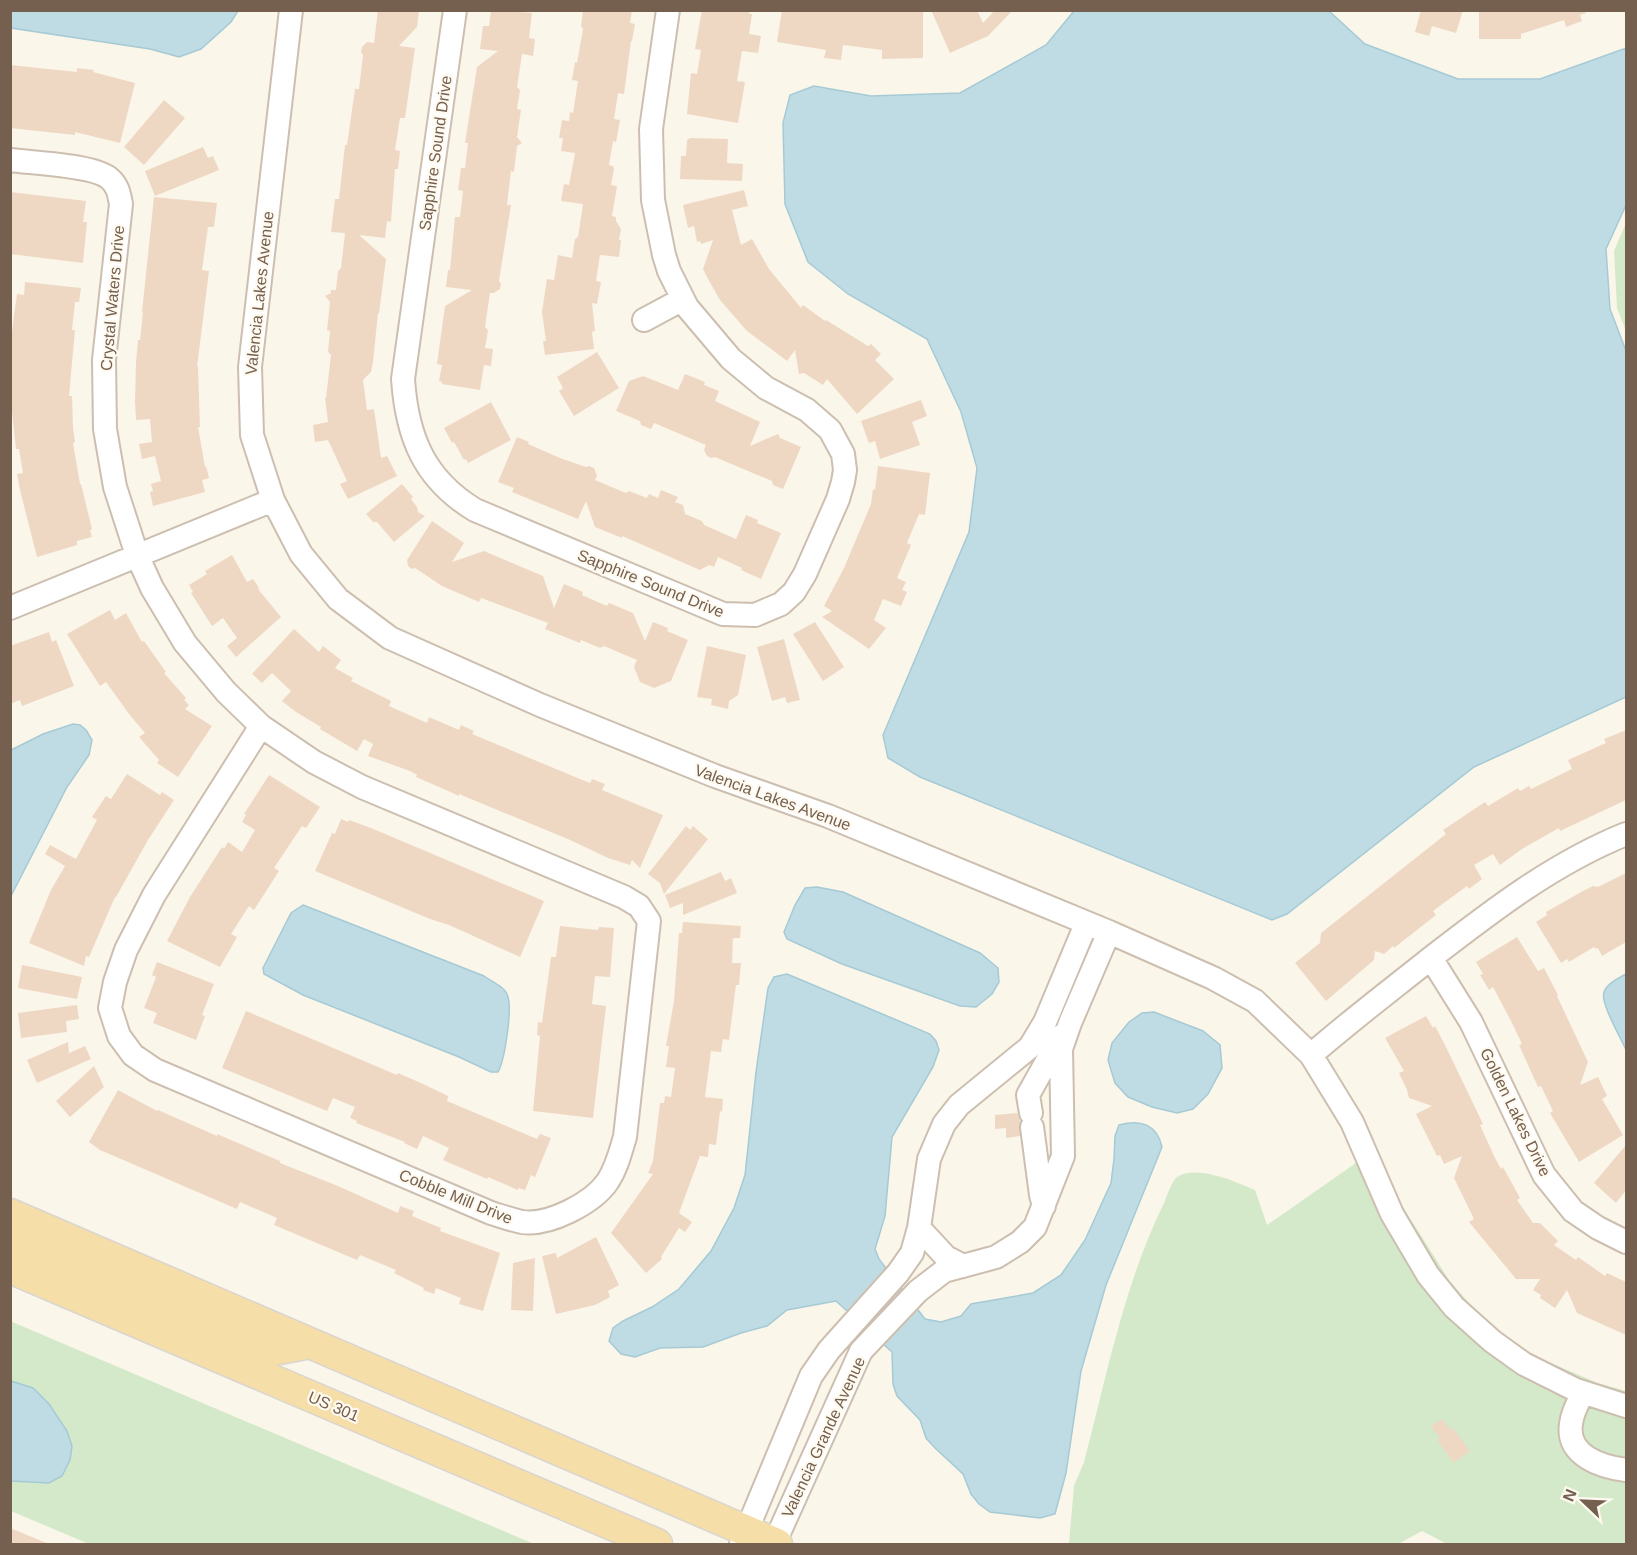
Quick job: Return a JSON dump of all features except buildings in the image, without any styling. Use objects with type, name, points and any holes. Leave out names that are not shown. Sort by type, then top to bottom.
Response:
[{"type":"main road","points":[[10,1214],[310,1343],[744,1538],[775,1544]]},
{"type":"main road","points":[[10,1244],[13,1242],[269,1351],[310,1343]]},
{"type":"main road","name":"US 301","points":[[10,1268],[657,1545]]},
{"type":"street","name":"Valencia Lakes Avenue","points":[[291,10],[249,367],[252,435],[273,500],[301,554],[338,599],[390,638],[540,705],[715,776],[828,816],[1109,932],[1213,978],[1255,1001],[1311,1055],[1352,1122],[1392,1214],[1428,1275],[1454,1307],[1492,1341],[1524,1364],[1583,1392],[1626,1406]]},
{"type":"street","name":"Sapphire Sound Drive","points":[[455,10],[403,379],[408,421],[413,439],[433,474],[461,501],[475,510],[723,614],[754,615],[781,604],[794,592],[805,574],[843,482],[845,470],[843,454],[830,430],[819,420],[807,410],[766,388],[731,359],[687,307],[664,255],[653,200],[651,129],[668,10]]},
{"type":"street","name":"Crystal Waters Drive","points":[[10,160],[93,170],[109,178],[118,189],[121,204],[104,360],[105,429],[115,487],[137,555]]},
{"type":"street","points":[[644,320],[683,299]]},
{"type":"street","points":[[10,608],[273,500]]},
{"type":"street","name":"Cobble Mill Drive","points":[[137,555],[152,588],[185,643],[226,692],[261,726],[314,762],[362,788],[624,897],[639,906],[649,921],[625,1137],[617,1165],[606,1183],[578,1207],[553,1220],[524,1222],[491,1213],[155,1070],[133,1055],[119,1036],[110,1008],[115,982],[126,950],[154,895],[261,726]]},
{"type":"street","points":[[1311,1055],[1473,924],[1531,883],[1591,848],[1626,834]]},
{"type":"street","name":"Valencia Grande Avenue","points":[[744,1538],[811,1376],[829,1350],[898,1273],[912,1253],[919,1228],[929,1159],[944,1124],[959,1105],[1030,1047],[1045,1022],[1086,924]]},
{"type":"street","name":"Valencia Grande Avenue","points":[[775,1544],[861,1351],[918,1291],[944,1271],[996,1257],[1020,1242],[1035,1227],[1063,1156],[1061,1049],[1109,932]]},
{"type":"street","name":"Golden Lakes Drive","points":[[1431,958],[1471,1022],[1544,1175],[1573,1211],[1598,1228],[1626,1242]]},
{"type":"street","points":[[1044,1206],[1028,1095],[1074,1013]]},
{"type":"street","points":[[919,1228],[946,1257],[963,1266]]},
{"type":"street","points":[[1583,1392],[1570,1423],[1570,1437],[1573,1443],[1589,1460],[1610,1468],[1626,1470]]},
{"type":"green space","points":[[1626,223],[1626,331],[1617,308],[1614,251]]},
{"type":"green space","points":[[1376,1149],[1396,1196],[1449,1280],[1503,1343],[1598,1383],[1626,1391],[1626,1544],[1447,1544],[1422,1531],[1398,1544],[1069,1544],[1074,1486],[1084,1462],[1127,1298],[1150,1234],[1174,1180],[1184,1174],[1204,1173],[1216,1175],[1255,1190],[1267,1225]]},
{"type":"green space","points":[[10,1321],[534,1544],[89,1544],[11,1511]]},
{"type":"water","points":[[11,10],[238,11],[231,22],[201,49],[179,57],[150,49],[11,28]]},
{"type":"water","points":[[1074,11],[1329,11],[1365,44],[1458,79],[1540,79],[1626,48],[1626,205],[1606,249],[1610,309],[1626,351],[1626,697],[1474,767],[1287,914],[1272,920],[920,777],[888,758],[883,735],[969,532],[977,468],[961,412],[927,339],[848,294],[808,262],[785,204],[783,123],[790,95],[814,86],[871,96],[960,93],[1046,45]]},
{"type":"water","points":[[73,724],[80,725],[86,730],[92,740],[89,755],[67,787],[11,896],[11,750],[43,734]]},
{"type":"water","points":[[817,887],[843,892],[980,953],[998,968],[999,982],[992,994],[976,1007],[960,1006],[842,964],[787,939],[784,932],[795,905],[805,888]]},
{"type":"water","points":[[303,905],[484,976],[502,988],[507,993],[509,1013],[505,1046],[498,1072],[491,1072],[303,995],[264,974],[263,968],[291,913]]},
{"type":"water","points":[[787,974],[930,1034],[936,1041],[939,1050],[933,1067],[892,1137],[885,1216],[875,1249],[879,1259],[925,1319],[941,1322],[961,1316],[971,1304],[1033,1293],[1061,1275],[1085,1240],[1111,1183],[1115,1136],[1119,1125],[1141,1123],[1152,1128],[1160,1139],[1162,1147],[1106,1285],[1081,1371],[1066,1473],[1055,1514],[1040,1518],[990,1512],[979,1504],[971,1494],[963,1474],[926,1438],[920,1420],[897,1396],[893,1384],[892,1352],[836,1301],[787,1310],[767,1326],[703,1347],[660,1348],[635,1357],[621,1354],[609,1341],[613,1328],[679,1289],[711,1251],[734,1208],[745,1175],[768,988],[774,977]]},
{"type":"water","points":[[1626,974],[1626,1050],[1608,1012],[1604,992],[1613,981]]},
{"type":"water","points":[[1154,1012],[1203,1031],[1220,1045],[1222,1068],[1208,1094],[1193,1109],[1177,1113],[1152,1107],[1128,1097],[1115,1083],[1108,1060],[1112,1043],[1129,1022],[1142,1013]]},
{"type":"water","points":[[11,1381],[33,1388],[49,1404],[67,1431],[72,1446],[70,1460],[62,1476],[49,1483],[11,1481]]}]
